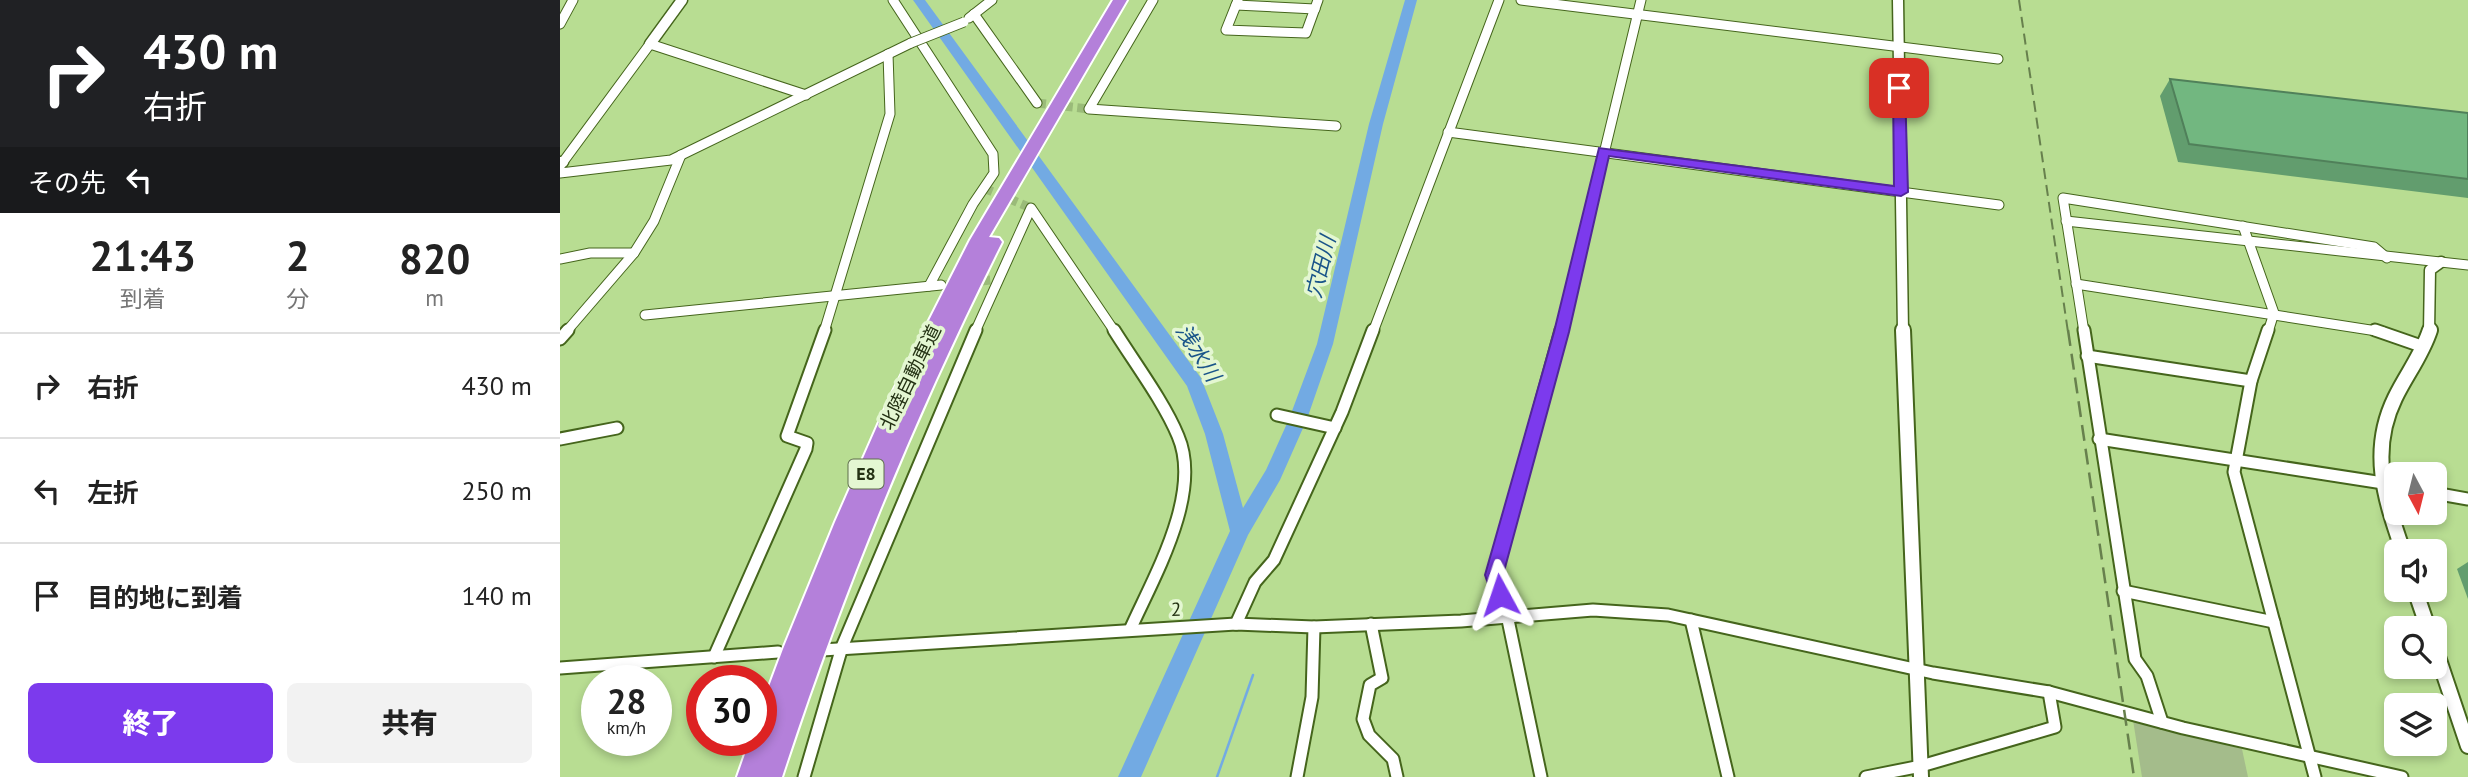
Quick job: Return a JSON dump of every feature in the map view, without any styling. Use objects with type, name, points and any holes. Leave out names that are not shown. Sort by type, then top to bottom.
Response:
[{"type":"highway","name":"北陸自動車道","points":[[748,777],[812,605],[885,430],[955,286],[1044,137],[1120,0]]},
{"type":"highway","name":"北陸自動車道","points":[[1044,137],[1131,0]]},
{"type":"highway","name":"北陸自動車道","points":[[770,777],[827,616],[897,441],[1015,187]]},
{"type":"street","points":[[560,24],[573,0]]},
{"type":"street","points":[[561,166],[682,0]]},
{"type":"street","points":[[893,0],[993,153],[994,173],[973,204],[929,286]]},
{"type":"street","points":[[561,166],[671,160],[911,43],[964,22],[992,0]]},
{"type":"street","points":[[1153,0],[1089,109],[1336,126]]},
{"type":"street","points":[[1230,626],[1255,582],[1274,560],[1361,366],[1499,0]]},
{"type":"street","points":[[1521,0],[1998,59]]},
{"type":"street","points":[[1541,777],[1507,615],[1494,575],[1561,332],[1641,0]]},
{"type":"street","points":[[1898,0],[1903,328],[1921,771]]},
{"type":"street","points":[[1237,3],[1317,4],[1306,33],[1226,30],[1237,3]]},
{"type":"street","points":[[974,14],[1037,103]]},
{"type":"street","points":[[650,44],[806,95]]},
{"type":"street","points":[[714,657],[806,449],[807,443],[787,436],[835,297],[890,114],[888,54]]},
{"type":"street","points":[[1448,132],[1999,205]]},
{"type":"street","points":[[560,339],[634,253],[654,221],[681,155]]},
{"type":"street","points":[[2162,722],[2147,676],[2135,659],[2063,198],[2374,247],[2386,258]]},
{"type":"street","points":[[804,777],[842,647],[994,280],[1031,208],[1095,299],[1179,437],[1184,463],[1183,502],[1178,520],[1129,630]]},
{"type":"street","points":[[2066,221],[2251,244],[2468,265]]},
{"type":"street","points":[[2243,226],[2274,313],[2251,381],[2234,472],[2315,777]]},
{"type":"street","points":[[560,259],[590,253],[634,253]]},
{"type":"street","points":[[2399,539],[2379,482],[2379,440],[2387,413],[2424,347],[2430,328],[2430,270],[2441,262]]},
{"type":"street","points":[[2076,284],[2380,331],[2424,347]]},
{"type":"street","points":[[645,315],[940,285]]},
{"type":"street","points":[[2087,356],[2251,381]]},
{"type":"street","points":[[1278,415],[1333,427]]},
{"type":"street","points":[[560,439],[617,428]]},
{"type":"street","points":[[2099,439],[2234,462],[2384,483]]},
{"type":"street","points":[[2447,495],[2468,499]]},
{"type":"street","points":[[2123,591],[2274,622]]},
{"type":"street","name":"2","points":[[822,650],[1129,630],[1461,621],[1507,615],[1593,610],[1691,620],[1917,667],[1933,673],[2049,692],[2162,722],[2402,777]]},
{"type":"street","points":[[1691,620],[1728,777]]},
{"type":"street","points":[[1371,624],[1382,678],[1370,685],[1363,719],[1369,735],[1392,759],[1397,777]]},
{"type":"street","points":[[1297,777],[1312,697],[1314,626]]},
{"type":"street","points":[[560,668],[778,652]]},
{"type":"street","points":[[2445,679],[2468,746]]},
{"type":"street","points":[[1866,777],[1921,771],[2055,727],[2049,692]]},
{"type":"green space","points":[[2133,720],[2242,749],[2248,777],[2142,777]]},
{"type":"building","points":[[2170,79],[2468,113],[2468,179],[2189,144]]},
{"type":"waterway","name":"浅水川","points":[[919,0],[1195,383],[1214,434],[1240,531]]},
{"type":"waterway","name":"穴田川","points":[[1240,531],[1273,474],[1298,419],[1325,344],[1376,124],[1411,0]]},
{"type":"waterway","name":"浅水川","points":[[1129,777],[1240,531]]},
{"type":"waterway","points":[[1217,777],[1253,675]]},
{"type":"tunnel","points":[[1037,103],[1089,109]]},
{"type":"tunnel","points":[[984,188],[1031,208]]},
{"type":"tunnel","points":[[941,285],[991,280]]},
{"type":"railway","points":[[2019,0],[2068,332]]},
{"type":"railway","points":[[2068,330],[2134,777]]},
{"type":"route","points":[[1500,595],[1494,575],[1561,332],[1604,151],[1901,192],[1899,88]]}]
